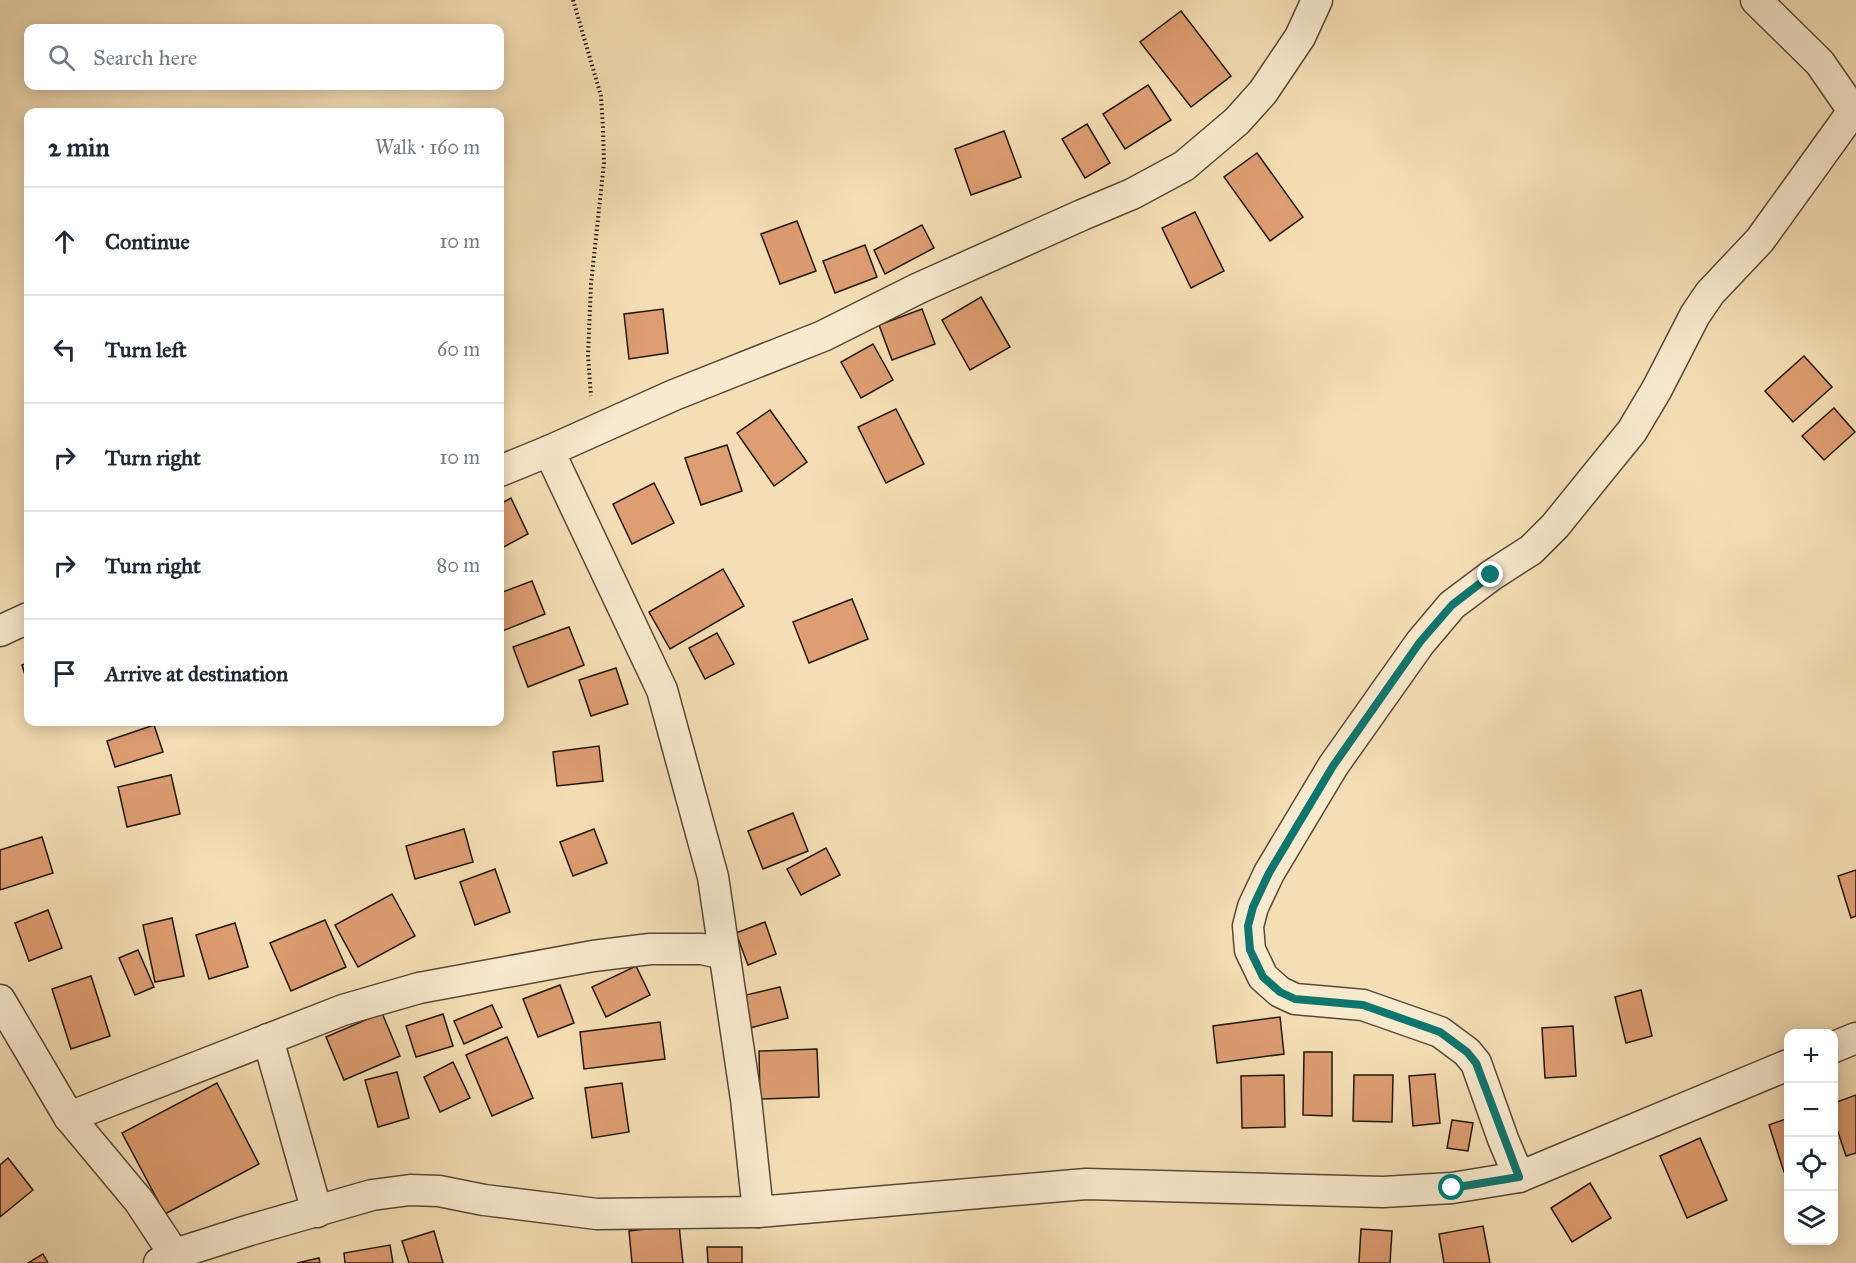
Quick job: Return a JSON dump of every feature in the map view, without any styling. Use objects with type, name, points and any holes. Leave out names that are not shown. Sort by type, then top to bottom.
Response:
[{"type":"street","points":[[504,469],[674,395],[823,336],[930,283],[1132,194],[1184,166],[1237,121],[1263,92],[1300,37],[1317,0]]},
{"type":"street","points":[[1519,1177],[1476,1063],[1467,1052],[1440,1032],[1363,1005],[1295,999],[1280,992],[1263,977],[1250,950],[1248,926],[1253,907],[1269,873],[1333,766],[1420,642],[1452,605],[1491,575],[1531,550],[1555,526],[1632,431],[1695,315],[1710,293],[1760,240],[1854,113],[1820,63],[1756,0]]},
{"type":"street","points":[[549,451],[662,690],[713,877],[746,1099],[758,1212]]},
{"type":"street","points":[[0,631],[24,620]]},
{"type":"street","points":[[69,1117],[343,1010],[430,986],[593,956],[650,949],[702,949],[724,954]]},
{"type":"street","points":[[0,1000],[69,1117],[139,1201],[171,1260],[372,1195],[410,1190],[439,1191],[483,1200],[597,1214],[758,1212],[1086,1184],[1383,1192],[1452,1188],[1519,1177],[1784,1067]]},
{"type":"street","points":[[1838,1045],[1856,1038]]},
{"type":"street","points":[[268,1039],[317,1212]]},
{"type":"path","points":[[573,0],[601,96],[603,128],[604,163],[591,284],[588,356],[593,430]]},
{"type":"building","points":[[1181,11],[1231,76],[1191,107],[1140,42]]},
{"type":"building","points":[[1148,85],[1171,120],[1125,149],[1103,114]]},
{"type":"building","points":[[1087,124],[1110,163],[1085,178],[1062,139]]},
{"type":"building","points":[[1004,131],[1021,177],[971,195],[955,149]]},
{"type":"building","points":[[1257,153],[1303,217],[1270,241],[1224,177]]},
{"type":"building","points":[[1195,212],[1224,271],[1191,288],[1162,228]]},
{"type":"building","points":[[797,221],[816,271],[780,284],[761,234]]},
{"type":"building","points":[[922,225],[934,248],[885,274],[874,250]]},
{"type":"building","points":[[865,245],[877,277],[835,293],[823,261]]},
{"type":"building","points":[[981,297],[1010,347],[970,370],[942,320]]},
{"type":"building","points":[[663,309],[668,353],[629,359],[624,314]]},
{"type":"building","points":[[922,309],[935,344],[892,360],[879,325]]},
{"type":"building","points":[[873,344],[893,380],[861,398],[841,362]]},
{"type":"building","points":[[1804,356],[1832,387],[1793,422],[1765,391]]},
{"type":"building","points":[[1834,408],[1855,432],[1824,460],[1802,436]]},
{"type":"building","points":[[896,409],[924,464],[886,483],[858,427]]},
{"type":"building","points":[[770,410],[807,462],[774,486],[737,433]]},
{"type":"building","points":[[727,445],[742,491],[701,505],[685,458]]},
{"type":"building","points":[[654,483],[674,523],[632,544],[613,504]]},
{"type":"building","points":[[511,498],[528,534],[504,547],[504,502]]},
{"type":"building","points":[[723,569],[744,606],[670,649],[649,612]]},
{"type":"building","points":[[532,581],[545,614],[504,630],[504,592]]},
{"type":"building","points":[[852,599],[868,639],[809,663],[793,622]]},
{"type":"building","points":[[569,627],[584,665],[528,687],[513,647]]},
{"type":"building","points":[[717,633],[734,664],[705,679],[689,648]]},
{"type":"building","points":[[616,668],[628,704],[591,716],[579,680]]},
{"type":"building","points":[[154,726],[163,752],[115,767],[107,741]]},
{"type":"building","points":[[599,746],[603,781],[557,786],[553,752]]},
{"type":"building","points":[[171,775],[180,814],[127,827],[118,787]]},
{"type":"building","points":[[793,813],[808,851],[763,869],[748,831]]},
{"type":"building","points":[[464,829],[473,862],[415,879],[406,846]]},
{"type":"building","points":[[594,829],[607,863],[573,876],[560,842]]},
{"type":"building","points":[[42,837],[53,873],[0,890],[0,850]]},
{"type":"building","points":[[826,848],[840,875],[801,895],[787,869]]},
{"type":"building","points":[[495,869],[510,912],[475,925],[460,882]]},
{"type":"building","points":[[1856,870],[1856,916],[1851,918],[1838,876]]},
{"type":"building","points":[[392,894],[415,936],[358,967],[335,925]]},
{"type":"building","points":[[48,910],[62,948],[29,961],[15,923]]},
{"type":"building","points":[[172,918],[184,976],[155,982],[143,925]]},
{"type":"building","points":[[325,920],[346,967],[291,991],[270,943]]},
{"type":"building","points":[[765,922],[776,954],[748,965],[736,933]]},
{"type":"building","points":[[235,923],[248,967],[209,979],[196,935]]},
{"type":"building","points":[[138,950],[154,987],[135,995],[119,958]]},
{"type":"building","points":[[636,966],[650,995],[606,1017],[592,987]]},
{"type":"building","points":[[91,976],[110,1036],[71,1049],[52,989]]},
{"type":"building","points":[[560,985],[574,1023],[538,1037],[523,999]]},
{"type":"building","points":[[780,987],[788,1018],[750,1028],[742,996]]},
{"type":"building","points":[[1641,990],[1652,1036],[1626,1043],[1615,997]]},
{"type":"building","points":[[492,1005],[502,1027],[464,1044],[454,1021]]},
{"type":"building","points":[[382,1013],[400,1056],[344,1080],[326,1037]]},
{"type":"building","points":[[443,1014],[453,1046],[416,1057],[406,1026]]},
{"type":"building","points":[[1280,1017],[1284,1054],[1217,1063],[1213,1026]]},
{"type":"building","points":[[660,1022],[665,1059],[584,1069],[580,1032]]},
{"type":"building","points":[[1573,1026],[1576,1076],[1545,1078],[1542,1028]]},
{"type":"building","points":[[507,1037],[533,1098],[492,1116],[466,1055]]},
{"type":"building","points":[[817,1049],[819,1097],[760,1099],[759,1051]]},
{"type":"building","points":[[1304,1052],[1332,1052],[1332,1116],[1303,1115]]},
{"type":"building","points":[[453,1062],[470,1098],[440,1112],[424,1077]]},
{"type":"building","points":[[397,1072],[409,1118],[378,1127],[365,1080]]},
{"type":"building","points":[[1435,1074],[1440,1123],[1413,1126],[1409,1076]]},
{"type":"building","points":[[1284,1075],[1285,1127],[1242,1128],[1241,1076]]},
{"type":"building","points":[[1354,1075],[1393,1075],[1392,1122],[1353,1121]]},
{"type":"building","points":[[217,1083],[259,1164],[165,1214],[122,1133]]},
{"type":"building","points":[[622,1083],[629,1132],[592,1138],[585,1088]]},
{"type":"building","points":[[1856,1095],[1856,1153],[1846,1156],[1838,1132],[1838,1102]]},
{"type":"building","points":[[1784,1119],[1784,1172],[1769,1125]]},
{"type":"building","points":[[1452,1120],[1473,1123],[1468,1151],[1447,1148]]},
{"type":"building","points":[[1700,1138],[1727,1200],[1687,1218],[1660,1156]]},
{"type":"building","points":[[8,1158],[33,1190],[0,1217],[0,1165]]},
{"type":"building","points":[[1590,1183],[1611,1218],[1572,1242],[1551,1208]]},
{"type":"building","points":[[679,1225],[683,1263],[632,1263],[629,1231]]},
{"type":"building","points":[[1483,1226],[1490,1263],[1444,1263],[1439,1234]]},
{"type":"building","points":[[1361,1229],[1392,1231],[1390,1263],[1359,1263]]},
{"type":"building","points":[[434,1231],[443,1263],[409,1263],[402,1241]]},
{"type":"building","points":[[390,1245],[393,1263],[345,1263],[344,1253]]},
{"type":"building","points":[[707,1247],[742,1247],[742,1263],[708,1263]]},
{"type":"building","points":[[43,1254],[48,1263],[28,1263]]},
{"type":"building","points":[[319,1258],[320,1263],[297,1263]]},
{"type":"route","points":[[1452,1188],[1519,1177],[1476,1063],[1467,1052],[1440,1032],[1363,1005],[1295,999],[1280,992],[1263,977],[1250,950],[1248,926],[1253,907],[1269,873],[1333,766],[1420,642],[1452,605],[1491,575]]}]
